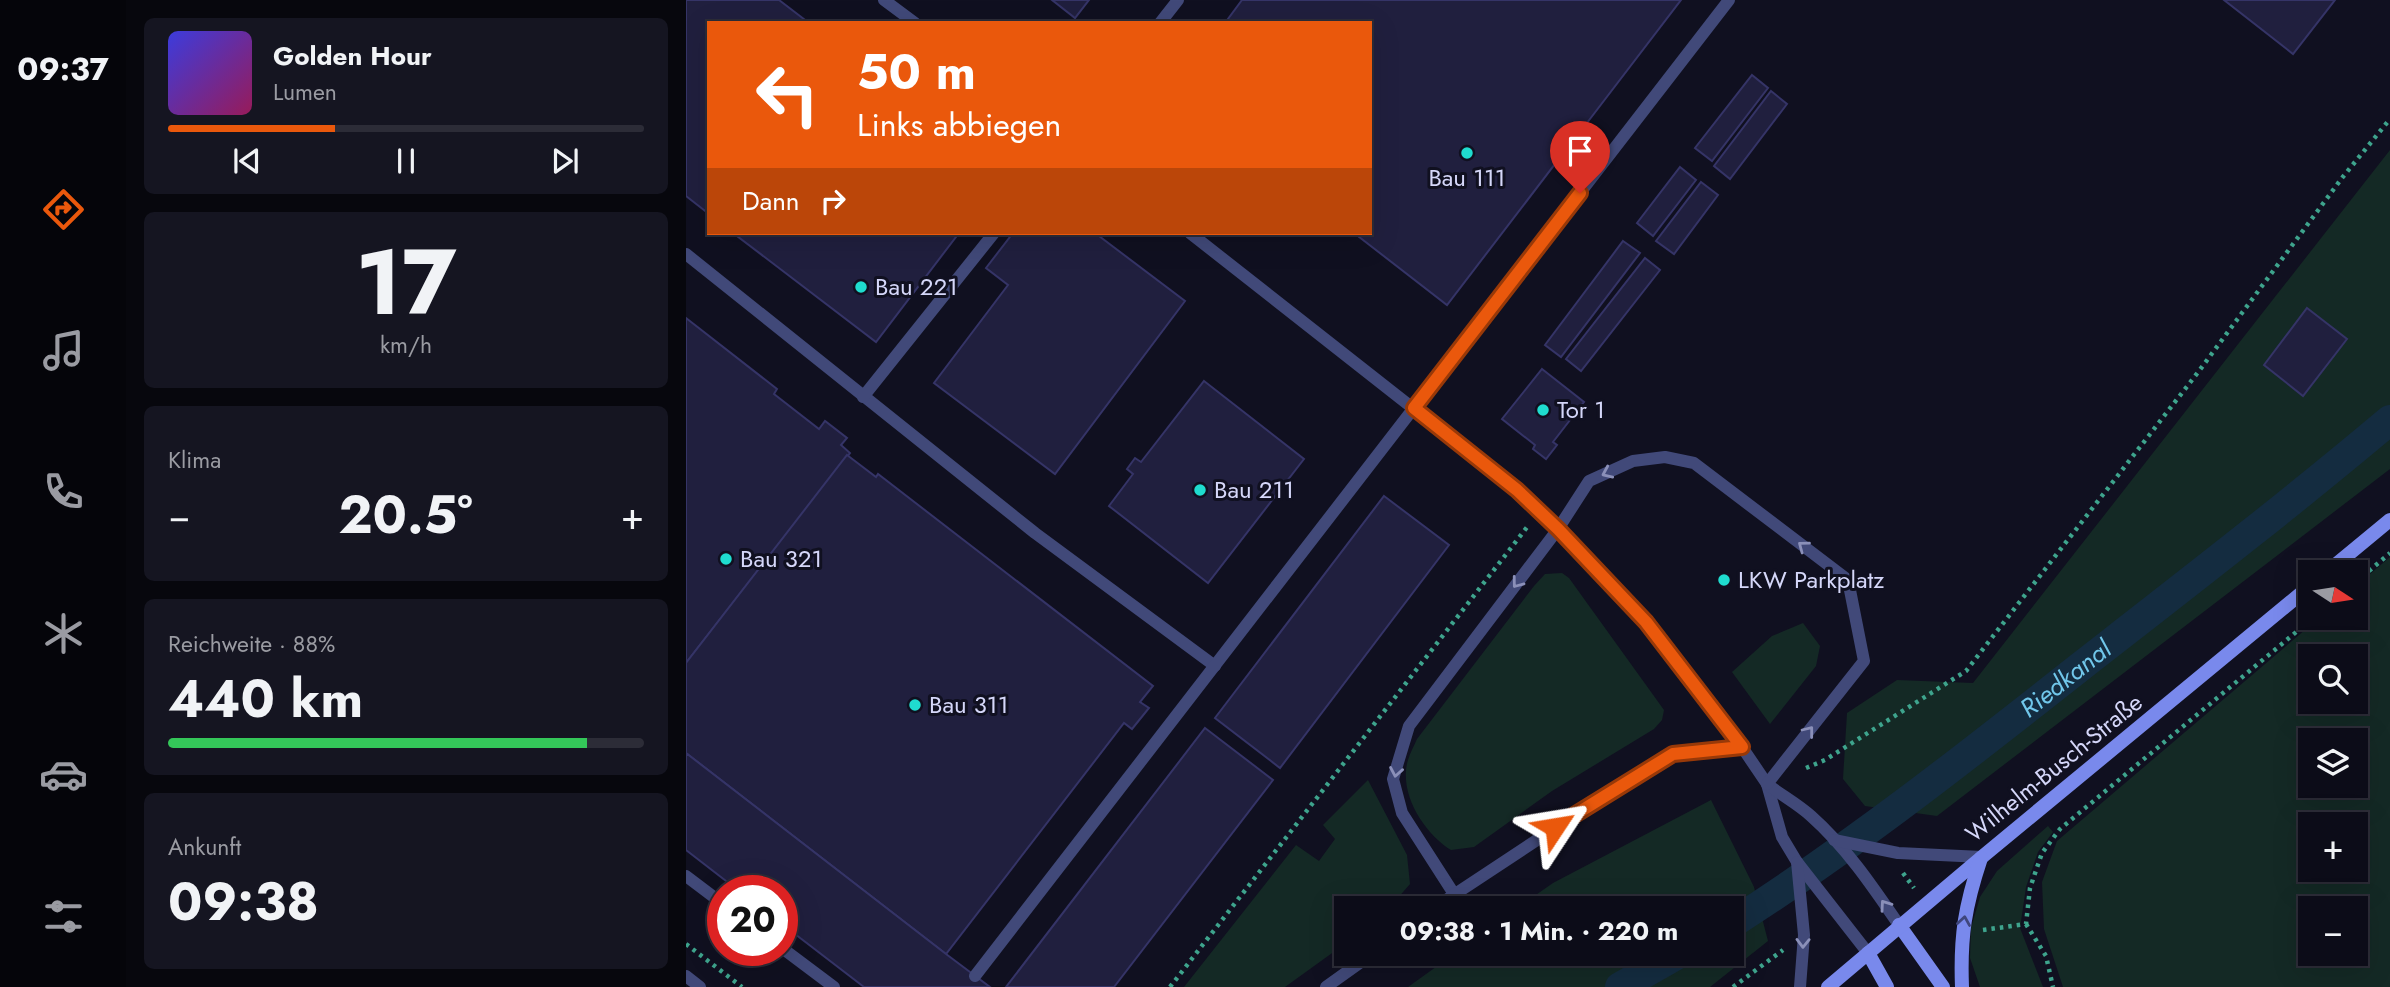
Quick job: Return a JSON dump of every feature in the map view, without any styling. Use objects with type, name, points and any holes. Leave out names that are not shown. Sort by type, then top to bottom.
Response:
[{"type":"main road","points":[[2342,560],[2390,520]]},
{"type":"main road","name":"Wilhelm-Busch-Straße","points":[[1829,987],[1899,925],[2298,596]]},
{"type":"main road","points":[[1962,987],[1962,933],[1967,901],[1982,857]]},
{"type":"main road","points":[[1899,925],[1943,987]]},
{"type":"main road","points":[[1868,953],[1887,987]]},
{"type":"lane","points":[[884,0],[912,21]]},
{"type":"lane","points":[[1162,21],[1178,0]]},
{"type":"lane","points":[[975,976],[1729,0]]},
{"type":"lane","points":[[863,397],[993,235]]},
{"type":"lane","points":[[1193,235],[1517,490],[1646,622],[1742,747],[1767,784],[1782,837],[1797,862],[1868,953]]},
{"type":"lane","points":[[686,254],[1035,533],[1215,666]]},
{"type":"lane","points":[[1454,894],[1402,813],[1392,779],[1409,726],[1558,529],[1589,481],[1633,461],[1665,457],[1694,463],[1847,580],[1864,661],[1767,784]]},
{"type":"lane","points":[[1451,896],[1673,754],[1742,747]]},
{"type":"lane","points":[[1767,784],[1811,816],[1834,839],[1899,925]]},
{"type":"lane","points":[[1834,839],[1898,853],[1982,857]]},
{"type":"lane","points":[[1797,862],[1804,934],[1800,987]]},
{"type":"lane","points":[[686,876],[707,892]]},
{"type":"lane","points":[[798,960],[834,987]]},
{"type":"lane","points":[[1326,987],[1355,966]]},
{"type":"lane","points":[[686,976],[700,987]]},
{"type":"path","points":[[1802,770],[1825,760],[1966,671],[2191,382],[2342,178],[2390,119]]},
{"type":"path","points":[[1171,987],[1539,511]]},
{"type":"path","points":[[2368,572],[2390,553]]},
{"type":"path","points":[[2053,987],[2046,956],[2026,924],[2030,888],[2042,853],[2060,829],[2299,630]]},
{"type":"path","points":[[1962,933],[2026,924]]},
{"type":"path","points":[[686,944],[742,987]]},
{"type":"green space","points":[[2390,150],[2390,469],[1937,816],[1865,806],[1843,779],[1847,713],[1897,680],[1973,683]]},
{"type":"green space","points":[[2390,557],[2390,987],[2063,987],[2044,929],[2042,882],[2057,841],[2305,630],[2368,630],[2368,576]]},
{"type":"green space","points":[[1562,573],[1569,578],[1664,710],[1662,720],[1654,729],[1552,791],[1474,847],[1451,850],[1423,823],[1410,798],[1406,773],[1410,755],[1417,739],[1534,586],[1545,574]]},
{"type":"green space","points":[[1803,623],[1820,646],[1816,666],[1770,724],[1732,672],[1772,636]]},
{"type":"green space","points":[[1368,780],[1407,855],[1410,884],[1400,896],[1334,896],[1334,952],[1285,987],[1184,987],[1296,845],[1319,861],[1335,839],[1323,825]]},
{"type":"green space","points":[[1711,800],[1754,887],[1768,941],[1744,960],[1744,896],[1534,896],[1553,883]]},
{"type":"green space","points":[[2048,826],[2053,832],[2038,852],[2026,887],[2020,928],[2043,987],[1980,987],[1970,958],[1971,928],[1980,897],[1997,871]]},
{"type":"green space","points":[[1437,966],[1736,966],[1710,987],[1408,987]]},
{"type":"building","points":[[686,0],[779,0],[806,21],[707,21],[707,212],[686,196]]},
{"type":"building","points":[[1052,0],[1089,0],[1075,18]]},
{"type":"building","name":"Bau 111","points":[[1242,0],[1681,0],[1580,132],[1586,137],[1572,156],[1565,151],[1447,305],[1357,235],[1372,235],[1372,21],[1226,21]]},
{"type":"building","points":[[2224,0],[2335,0],[2293,54]]},
{"type":"building","points":[[1752,75],[1768,88],[1712,161],[1695,148]]},
{"type":"building","points":[[1771,91],[1787,104],[1730,179],[1714,166]]},
{"type":"building","points":[[1680,167],[1696,180],[1653,236],[1637,223]]},
{"type":"building","points":[[1701,182],[1718,195],[1674,254],[1656,241]]},
{"type":"building","name":"Bau 221","points":[[736,235],[957,235],[876,342]]},
{"type":"building","points":[[1011,235],[1098,235],[1185,301],[1055,474],[934,383],[1008,285],[986,268]]},
{"type":"building","points":[[1623,241],[1640,253],[1561,357],[1545,345]]},
{"type":"building","points":[[1645,258],[1660,270],[1581,371],[1566,359]]},
{"type":"building","points":[[2307,308],[2347,339],[2303,396],[2264,365]]},
{"type":"building","name":"Bau 321","points":[[686,318],[777,389],[774,394],[819,429],[825,421],[847,438],[841,445],[850,453],[686,663]]},
{"type":"building","name":"Tor 1","points":[[1542,369],[1584,402],[1553,442],[1557,445],[1546,459],[1533,449],[1535,445],[1502,419]]},
{"type":"building","name":"Bau 211","points":[[1204,381],[1304,459],[1208,583],[1109,506],[1133,474],[1127,469],[1135,458],[1141,462]]},
{"type":"building","name":"Bau 311","points":[[847,455],[876,477],[878,474],[1153,686],[1140,702],[1149,708],[1132,729],[1124,723],[946,954],[686,753],[686,663]]},
{"type":"building","points":[[1384,496],[1449,545],[1280,768],[1215,718]]},
{"type":"building","points":[[1205,728],[1273,780],[1114,987],[1006,987]]},
{"type":"building","points":[[686,753],[990,987],[864,987],[798,936],[798,875],[718,875],[686,850]]},
{"type":"waterway","name":"Riedkanal","points":[[1744,915],[1821,864],[1952,767],[2236,545],[2390,420]]},
{"type":"waterway","name":"Riedkanal","points":[[1620,987],[1657,966]]},
{"type":"place","name":"Bau 111","points":[[1467,153]]},
{"type":"place","name":"Bau 221","points":[[861,287]]},
{"type":"place","name":"Tor 1","points":[[1543,410]]},
{"type":"place","name":"Bau 211","points":[[1200,490]]},
{"type":"place","name":"Bau 321","points":[[726,559]]},
{"type":"place","name":"LKW Parkplatz","points":[[1724,580]]},
{"type":"place","name":"Bau 311","points":[[915,705]]},
{"type":"route","points":[[1555,827],[1673,754],[1742,747],[1646,622],[1558,529],[1517,490],[1414,408],[1580,193]]}]
